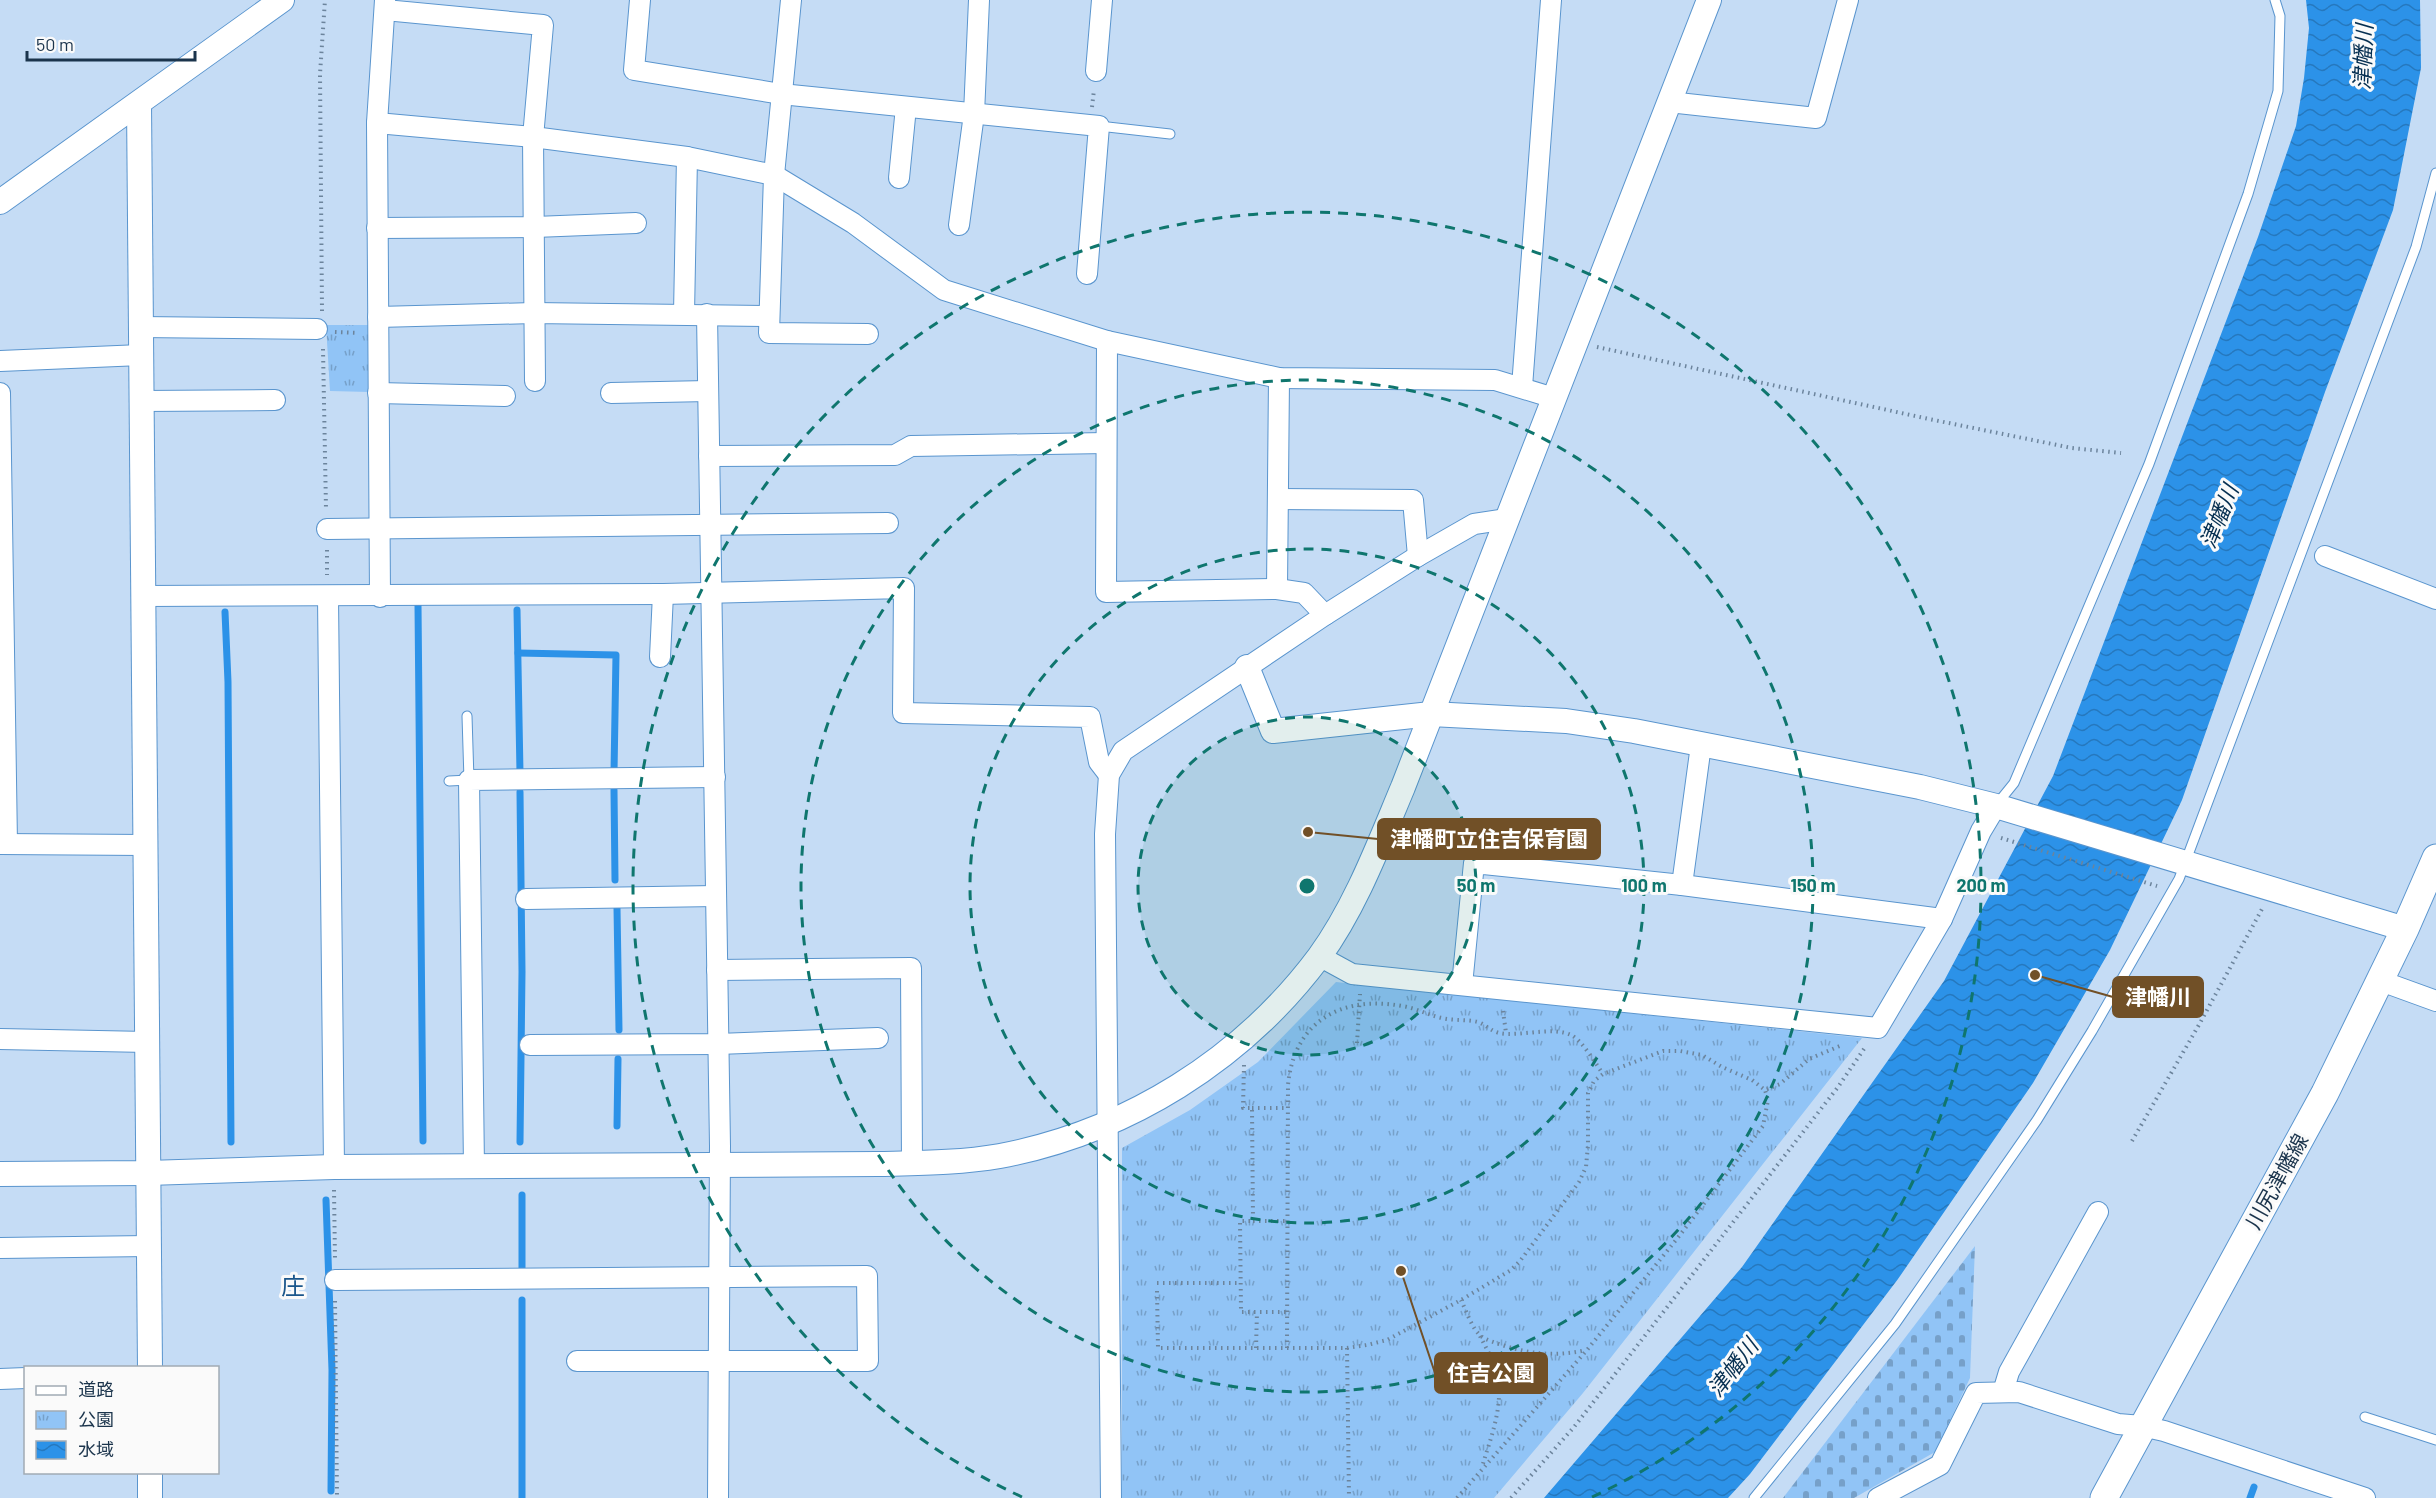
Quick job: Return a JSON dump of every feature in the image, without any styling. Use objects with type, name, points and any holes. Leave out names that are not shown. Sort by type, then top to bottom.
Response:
[{"type":"main road","name":"川尻津幡線","points":[[2104,1498],[2325,1093],[2405,929],[2436,858]]},
{"type":"street","points":[[0,202],[282,0]]},
{"type":"street","points":[[640,0],[634,70],[781,94],[1095,126],[1087,274]]},
{"type":"street","points":[[791,0],[774,175],[769,333],[842,342],[868,334]]},
{"type":"street","points":[[959,225],[974,114],[979,0]]},
{"type":"street","points":[[1096,71],[1102,0]]},
{"type":"street","points":[[1522,387],[1551,0]]},
{"type":"street","points":[[0,1174],[148,1173],[334,1167],[912,1163],[998,1156],[1067,1138],[1108,1123],[1159,1099],[1231,1049],[1278,1005],[1319,956],[1348,909],[1373,859],[1708,0]]},
{"type":"street","points":[[1669,102],[1816,118],[1848,0]]},
{"type":"street","points":[[380,597],[377,123],[385,5],[543,25],[533,137],[535,381]]},
{"type":"street","points":[[139,104],[150,1366]]},
{"type":"street","points":[[899,178],[906,107]]},
{"type":"street","points":[[377,123],[533,137],[687,157],[774,175],[853,223],[944,290],[1107,341],[1279,378],[1495,380],[1554,399]]},
{"type":"street","points":[[684,314],[687,157]]},
{"type":"street","points":[[377,228],[535,227],[636,223]]},
{"type":"street","points":[[378,325],[533,313],[769,316]]},
{"type":"street","points":[[707,314],[718,1044],[718,1498]]},
{"type":"street","points":[[140,327],[319,329]]},
{"type":"street","points":[[1107,341],[1106,592],[1277,589],[1304,593],[1325,615]]},
{"type":"street","points":[[0,361],[141,355]]},
{"type":"street","points":[[1277,589],[1279,378]]},
{"type":"street","points":[[611,393],[708,391]]},
{"type":"street","points":[[0,393],[3,844],[145,844]]},
{"type":"street","points":[[378,393],[505,396]]},
{"type":"street","points":[[141,401],[275,400]]},
{"type":"street","points":[[709,456],[896,455],[911,446],[1106,443]]},
{"type":"street","points":[[1278,500],[1413,500],[1418,556]]},
{"type":"street","points":[[1111,1498],[1105,834],[1109,775],[1123,751],[1325,615],[1418,556],[1474,524],[1507,519]]},
{"type":"street","points":[[327,529],[888,523]]},
{"type":"street","points":[[2325,556],[2436,599]]},
{"type":"street","points":[[143,596],[380,597],[663,594],[904,588],[903,713],[1090,717],[1099,762],[1109,775]]},
{"type":"street","points":[[660,657],[663,594]]},
{"type":"street","points":[[328,597],[334,1167]]},
{"type":"street","points":[[1248,667],[1273,731],[1431,714],[1566,721],[1634,731],[1920,787],[2003,808],[2405,929]]},
{"type":"street","points":[[1682,885],[1701,745]]},
{"type":"street","points":[[474,1167],[470,780],[715,777]]},
{"type":"street","points":[[1319,956],[1352,974],[1878,1028],[1942,919],[1981,831],[2003,808]]},
{"type":"street","points":[[1462,985],[1474,863],[1682,885],[1942,919]]},
{"type":"street","points":[[526,899],[716,896]]},
{"type":"street","points":[[717,970],[911,968],[912,1163]]},
{"type":"street","points":[[2380,981],[2436,1001]]},
{"type":"street","points":[[530,1045],[718,1044],[878,1038]]},
{"type":"street","points":[[0,1039],[147,1042]]},
{"type":"street","points":[[2003,1392],[2009,1372],[2098,1212]]},
{"type":"street","points":[[0,1248],[148,1246]]},
{"type":"street","points":[[335,1280],[867,1276],[868,1361],[577,1362]]},
{"type":"street","points":[[0,1379],[24,1378]]},
{"type":"street","points":[[1878,1498],[1940,1465],[1976,1393],[2003,1392],[2019,1392],[2118,1424],[2142,1426],[2332,1493],[2365,1498]]},
{"type":"street","points":[[150,1474],[150,1498]]},
{"type":"lane","points":[[2003,808],[2149,464],[2248,194],[2278,91],[2280,16],[2276,0]]},
{"type":"lane","points":[[1095,126],[1170,134]]},
{"type":"lane","points":[[1754,1498],[1895,1324],[2037,1120],[2092,1031],[2176,884],[2181,862],[2195,839],[2416,247],[2436,173]]},
{"type":"lane","points":[[449,781],[470,780],[467,716]]},
{"type":"lane","points":[[2365,1417],[2436,1440]]},
{"type":"path","points":[[325,0],[320,74],[319,329],[328,597]]},
{"type":"path","points":[[1095,126],[1096,71]]},
{"type":"path","points":[[319,329],[378,325]]},
{"type":"path","points":[[1576,342],[2017,437],[2072,448],[2121,453]]},
{"type":"path","points":[[1997,837],[2166,889]]},
{"type":"path","points":[[2132,1142],[2273,888]]},
{"type":"path","points":[[1357,1043],[1361,975]]},
{"type":"path","points":[[1287,1348],[1287,1108],[1290,1064],[1300,1043],[1320,1020],[1335,1010],[1359,1005],[1388,1004],[1405,1006],[1446,1019],[1479,1022],[1501,1033],[1545,1032],[1571,1035],[1603,1074]]},
{"type":"path","points":[[1765,1090],[1780,1084],[1809,1059],[1848,1041],[1856,1026]]},
{"type":"path","points":[[1511,1498],[1574,1427],[1838,1087],[1878,1028]]},
{"type":"path","points":[[1157,1292],[1158,1348],[1347,1348],[1387,1340],[1461,1300],[1515,1266],[1579,1182],[1586,1167],[1588,1093],[1594,1082],[1603,1074],[1663,1051],[1680,1051],[1702,1055],[1752,1080],[1765,1090],[1768,1100],[1763,1126],[1680,1235],[1587,1350],[1457,1498]]},
{"type":"path","points":[[1244,1065],[1243,1108],[1287,1108]]},
{"type":"path","points":[[1252,1108],[1253,1221]]},
{"type":"path","points":[[334,1167],[337,1498]]},
{"type":"path","points":[[1287,1221],[1240,1221],[1240,1283],[1241,1312],[1287,1312]]},
{"type":"path","points":[[1157,1283],[1240,1283]]},
{"type":"path","points":[[1461,1300],[1494,1365],[1498,1381],[1495,1420],[1482,1469]]},
{"type":"path","points":[[1256,1348],[1257,1312]]},
{"type":"path","points":[[1480,1335],[1508,1347],[1540,1354],[1587,1350]]},
{"type":"path","points":[[1347,1348],[1349,1498]]},
{"type":"green space","points":[[326,325],[368,325],[369,392],[330,391]]},
{"type":"green space","points":[[1336,982],[1862,1038],[1583,1393],[1494,1498],[1122,1498],[1122,1148],[1190,1110],[1258,1062]]},
{"type":"green space","points":[[1975,1246],[1970,1378],[1935,1452],[1854,1498],[1783,1498]]},
{"type":"water","points":[[2306,0],[2420,0],[2421,68],[2393,210],[2325,392],[2182,800],[2110,950],[2033,1083],[1898,1279],[1750,1474],[1728,1498],[1544,1498],[1742,1267],[1944,981],[2053,776],[2258,237],[2296,126],[2309,28]]},
{"type":"waterway","points":[[418,605],[423,1141]]},
{"type":"waterway","points":[[517,610],[520,773]]},
{"type":"waterway","points":[[225,612],[228,682],[231,1142]]},
{"type":"waterway","points":[[518,653],[616,655],[614,772]]},
{"type":"waterway","points":[[614,790],[615,880]]},
{"type":"waterway","points":[[520,792],[522,972],[520,1142]]},
{"type":"waterway","points":[[617,908],[619,1030]]},
{"type":"waterway","points":[[617,1126],[618,1059]]},
{"type":"waterway","points":[[522,1195],[522,1271]]},
{"type":"waterway","points":[[326,1200],[332,1370],[331,1491]]},
{"type":"waterway","points":[[522,1300],[522,1498]]},
{"type":"waterway","points":[[2250,1498],[2254,1487]]},
{"type":"place","name":"津幡町立住吉保育園","points":[[1308,832]]},
{"type":"place","name":"津幡川","points":[[2035,975]]},
{"type":"place","name":"住吉公園","points":[[1401,1271]]},
{"type":"district","name":"庄","points":[[293,1285]]}]
